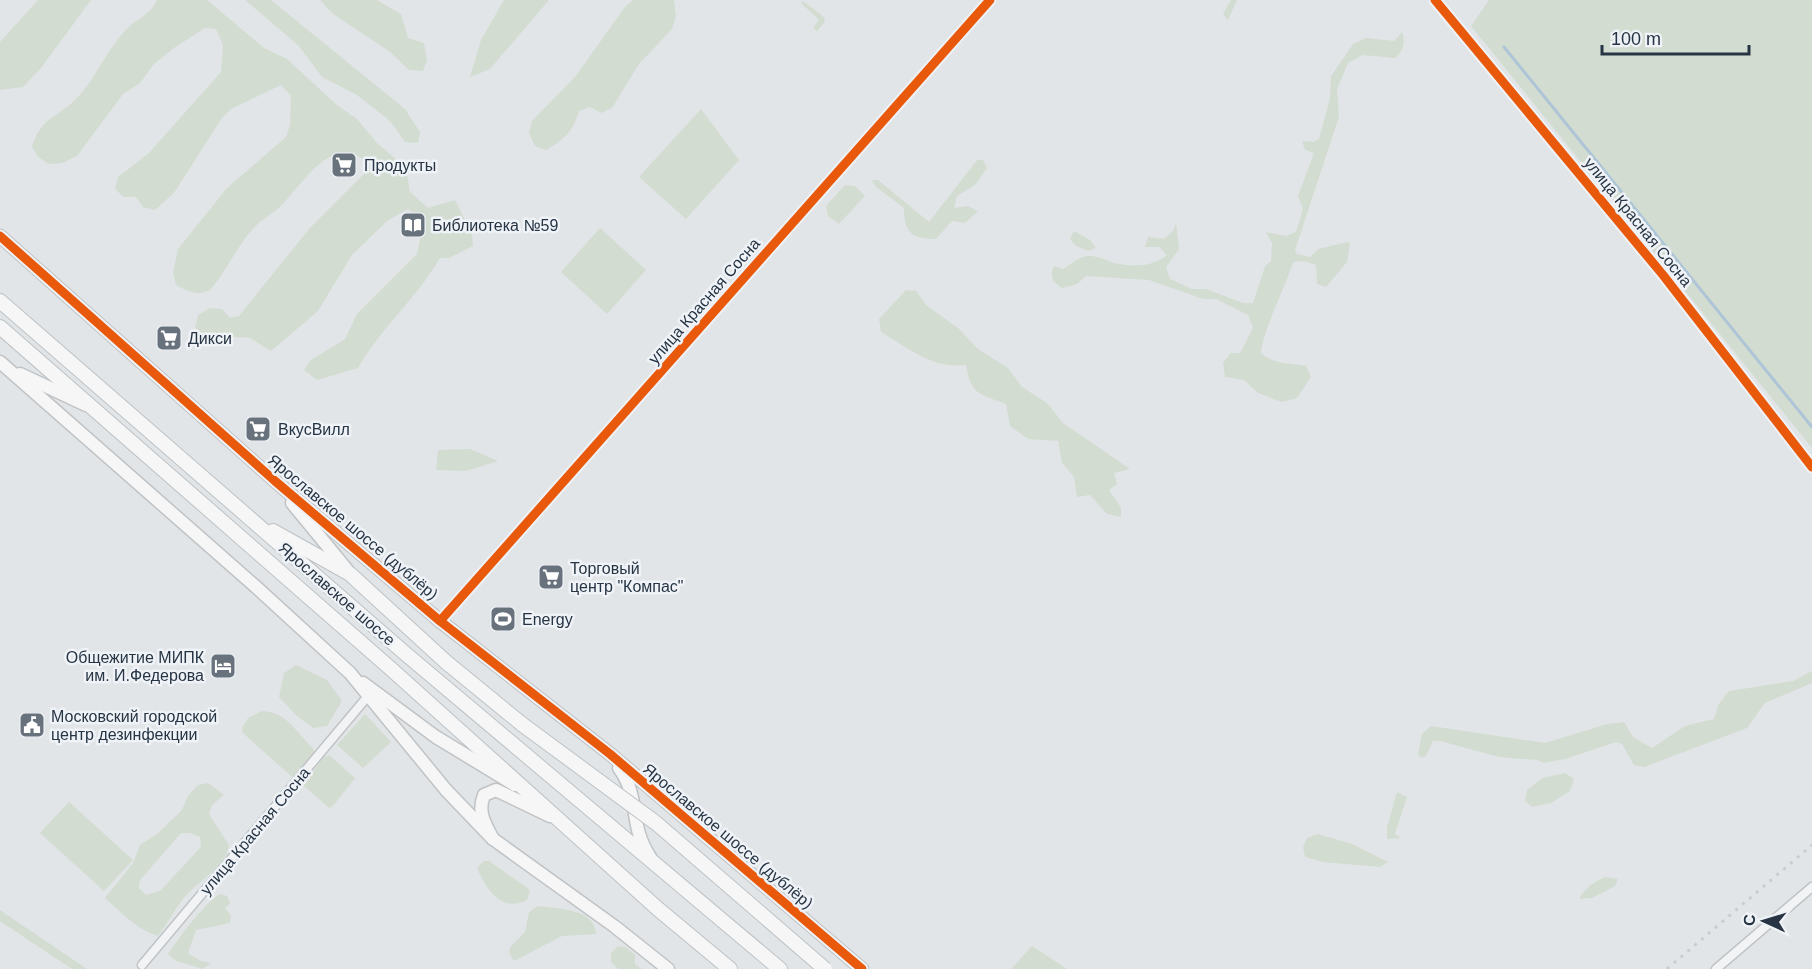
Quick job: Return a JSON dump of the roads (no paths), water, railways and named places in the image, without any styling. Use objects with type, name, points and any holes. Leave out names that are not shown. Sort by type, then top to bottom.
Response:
[{"type":"main road","name":"Ярославское шоссе","points":[[0,301],[248,516],[780,969]]},
{"type":"main road","name":"Ярославское шоссе","points":[[0,327],[538,800],[658,909],[730,969]]},
{"type":"main road","points":[[248,516],[350,574],[446,662],[523,725],[657,823],[825,969]]},
{"type":"street","name":"улица Красная Сосна","points":[[440,621],[990,0]]},
{"type":"street","name":"улица Красная Сосна","points":[[1435,0],[1663,275],[1812,467]]},
{"type":"street","name":"Ярославское шоссе (дублёр)","points":[[3,240],[275,481],[440,621],[610,754],[862,969]]},
{"type":"street","points":[[3,365],[96,410]]},
{"type":"street","points":[[3,365],[264,594],[350,673],[436,737],[538,800]]},
{"type":"street","points":[[275,481],[350,574]]},
{"type":"street","points":[[350,673],[446,790],[493,839],[614,926],[668,969]]},
{"type":"street","name":"улица Красная Сосна","points":[[142,965],[368,696]]},
{"type":"street","points":[[610,754],[630,785],[635,826],[641,843],[654,863]]},
{"type":"street","points":[[493,839],[482,818],[479,806],[484,795],[496,790],[561,822]]},
{"type":"street","points":[[1716,969],[1812,887]]},
{"type":"waterway","points":[[1504,47],[1812,427]]},
{"type":"railway","points":[[1667,969],[1812,845]]},
{"type":"place","name":"Продукты","points":[[344,165]]},
{"type":"place","name":"Библиотека №59","points":[[413,225]]},
{"type":"place","name":"Дикси","points":[[169,338]]},
{"type":"place","name":"ВкусВилл","points":[[258,429]]},
{"type":"place","name":"Торговый центр \"Компас\"","points":[[551,577]]},
{"type":"place","name":"Energy","points":[[503,619]]},
{"type":"place","name":"Общежитие МИПК им. И.Федерова","points":[[223,666]]},
{"type":"place","name":"Московский городской центр дезинфекции","points":[[32,725]]}]
